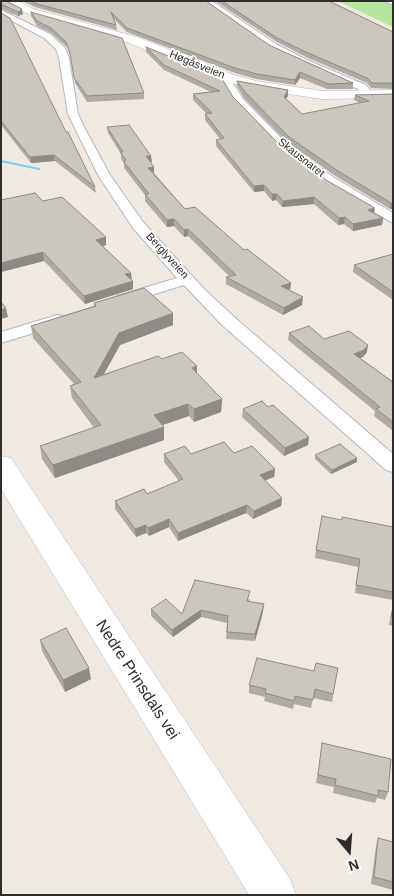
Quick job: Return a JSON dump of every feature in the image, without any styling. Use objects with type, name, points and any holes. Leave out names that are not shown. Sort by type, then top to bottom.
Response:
[{"type":"street","name":"Høgåsveien","points":[[7,1],[30,11],[147,44],[229,78],[269,88],[331,95],[391,95]]},
{"type":"street","points":[[206,1],[273,46],[304,62],[362,87],[369,95]]},
{"type":"street","name":"Berglyveien","points":[[1,12],[47,36],[60,48],[64,58],[73,114],[93,157],[133,218],[227,320],[393,465]]},
{"type":"street","name":"Skausnaret","points":[[229,78],[228,83],[239,101],[283,146],[331,182],[393,219]]},
{"type":"street","points":[[109,303],[188,279]]},
{"type":"street","points":[[1,338],[70,316]]},
{"type":"street","name":"Nedre Prinsdals vei","points":[[1,464],[274,895]]},
{"type":"green space","points":[[338,1],[385,1],[393,4],[393,27]]},
{"type":"building","points":[[1,1],[6,1],[22,9],[18,12],[1,4]]},
{"type":"building","points":[[31,1],[206,1],[269,45],[353,83],[328,84],[300,72],[295,80],[257,74],[235,68],[127,28],[111,12],[116,25]]},
{"type":"building","points":[[222,1],[329,1],[393,32],[393,83],[372,83],[367,78],[308,53],[277,38]]},
{"type":"building","points":[[31,12],[122,38],[144,93],[87,96],[74,78],[70,53],[66,42],[51,28],[37,21]]},
{"type":"building","points":[[1,13],[10,18],[95,187],[54,155],[30,157],[1,121]]},
{"type":"building","points":[[146,47],[221,77],[233,97],[278,143],[326,180],[375,208],[368,210],[383,218],[353,224],[345,217],[339,218],[314,197],[283,201],[277,194],[272,194],[264,185],[254,186],[216,140],[224,138],[205,114],[212,113],[193,94],[220,91],[164,65]]},
{"type":"building","points":[[237,81],[288,90],[284,97],[302,114],[369,101],[355,95],[393,94],[393,203],[338,171],[289,137],[245,92]]},
{"type":"building","points":[[129,125],[151,156],[146,156],[154,167],[148,168],[185,209],[195,207],[244,250],[247,249],[291,283],[281,286],[303,297],[284,308],[226,277],[236,275],[188,229],[184,230],[174,219],[167,220],[145,194],[149,194],[124,162],[126,160],[120,152],[123,152],[107,127]]},
{"type":"building","points":[[35,193],[43,201],[62,197],[106,237],[96,240],[131,273],[125,274],[133,281],[84,296],[43,252],[1,263],[1,200]]},
{"type":"building","points":[[393,254],[393,292],[354,265]]},
{"type":"building","points":[[144,288],[173,313],[119,333],[94,378],[158,356],[162,359],[182,352],[197,366],[192,368],[222,399],[194,409],[188,404],[154,415],[164,427],[53,465],[40,446],[101,425],[70,386],[81,382],[31,326],[96,306],[94,303]]},
{"type":"building","points":[[1,302],[6,308],[1,310]]},
{"type":"building","points":[[309,326],[324,339],[349,331],[368,345],[364,350],[354,354],[393,382],[393,422],[376,409],[380,407],[289,333]]},
{"type":"building","points":[[262,401],[268,407],[273,405],[309,437],[285,448],[243,409]]},
{"type":"building","points":[[224,442],[234,453],[252,446],[275,469],[260,475],[282,498],[254,511],[247,505],[178,533],[169,519],[148,528],[146,525],[135,529],[115,501],[144,489],[147,494],[183,479],[164,454],[185,446],[191,454]]},
{"type":"building","points":[[340,444],[357,458],[332,470],[315,455]]},
{"type":"building","points":[[322,516],[342,520],[342,517],[393,527],[393,592],[356,585],[360,559],[316,550]]},
{"type":"building","points":[[195,580],[250,591],[247,601],[264,604],[255,634],[227,632],[228,616],[201,610],[172,630],[151,609],[166,599],[182,614]]},
{"type":"building","points":[[66,628],[89,668],[63,680],[40,640]]},
{"type":"building","points":[[257,658],[314,671],[316,663],[338,668],[333,694],[315,689],[313,700],[295,696],[294,701],[265,693],[266,689],[249,685]]},
{"type":"building","points":[[322,743],[391,759],[388,792],[378,790],[378,796],[335,785],[336,779],[318,775]]},
{"type":"building","points":[[378,838],[393,842],[393,882],[374,877]]},
{"type":"waterway","points":[[1,161],[39,169]]}]
